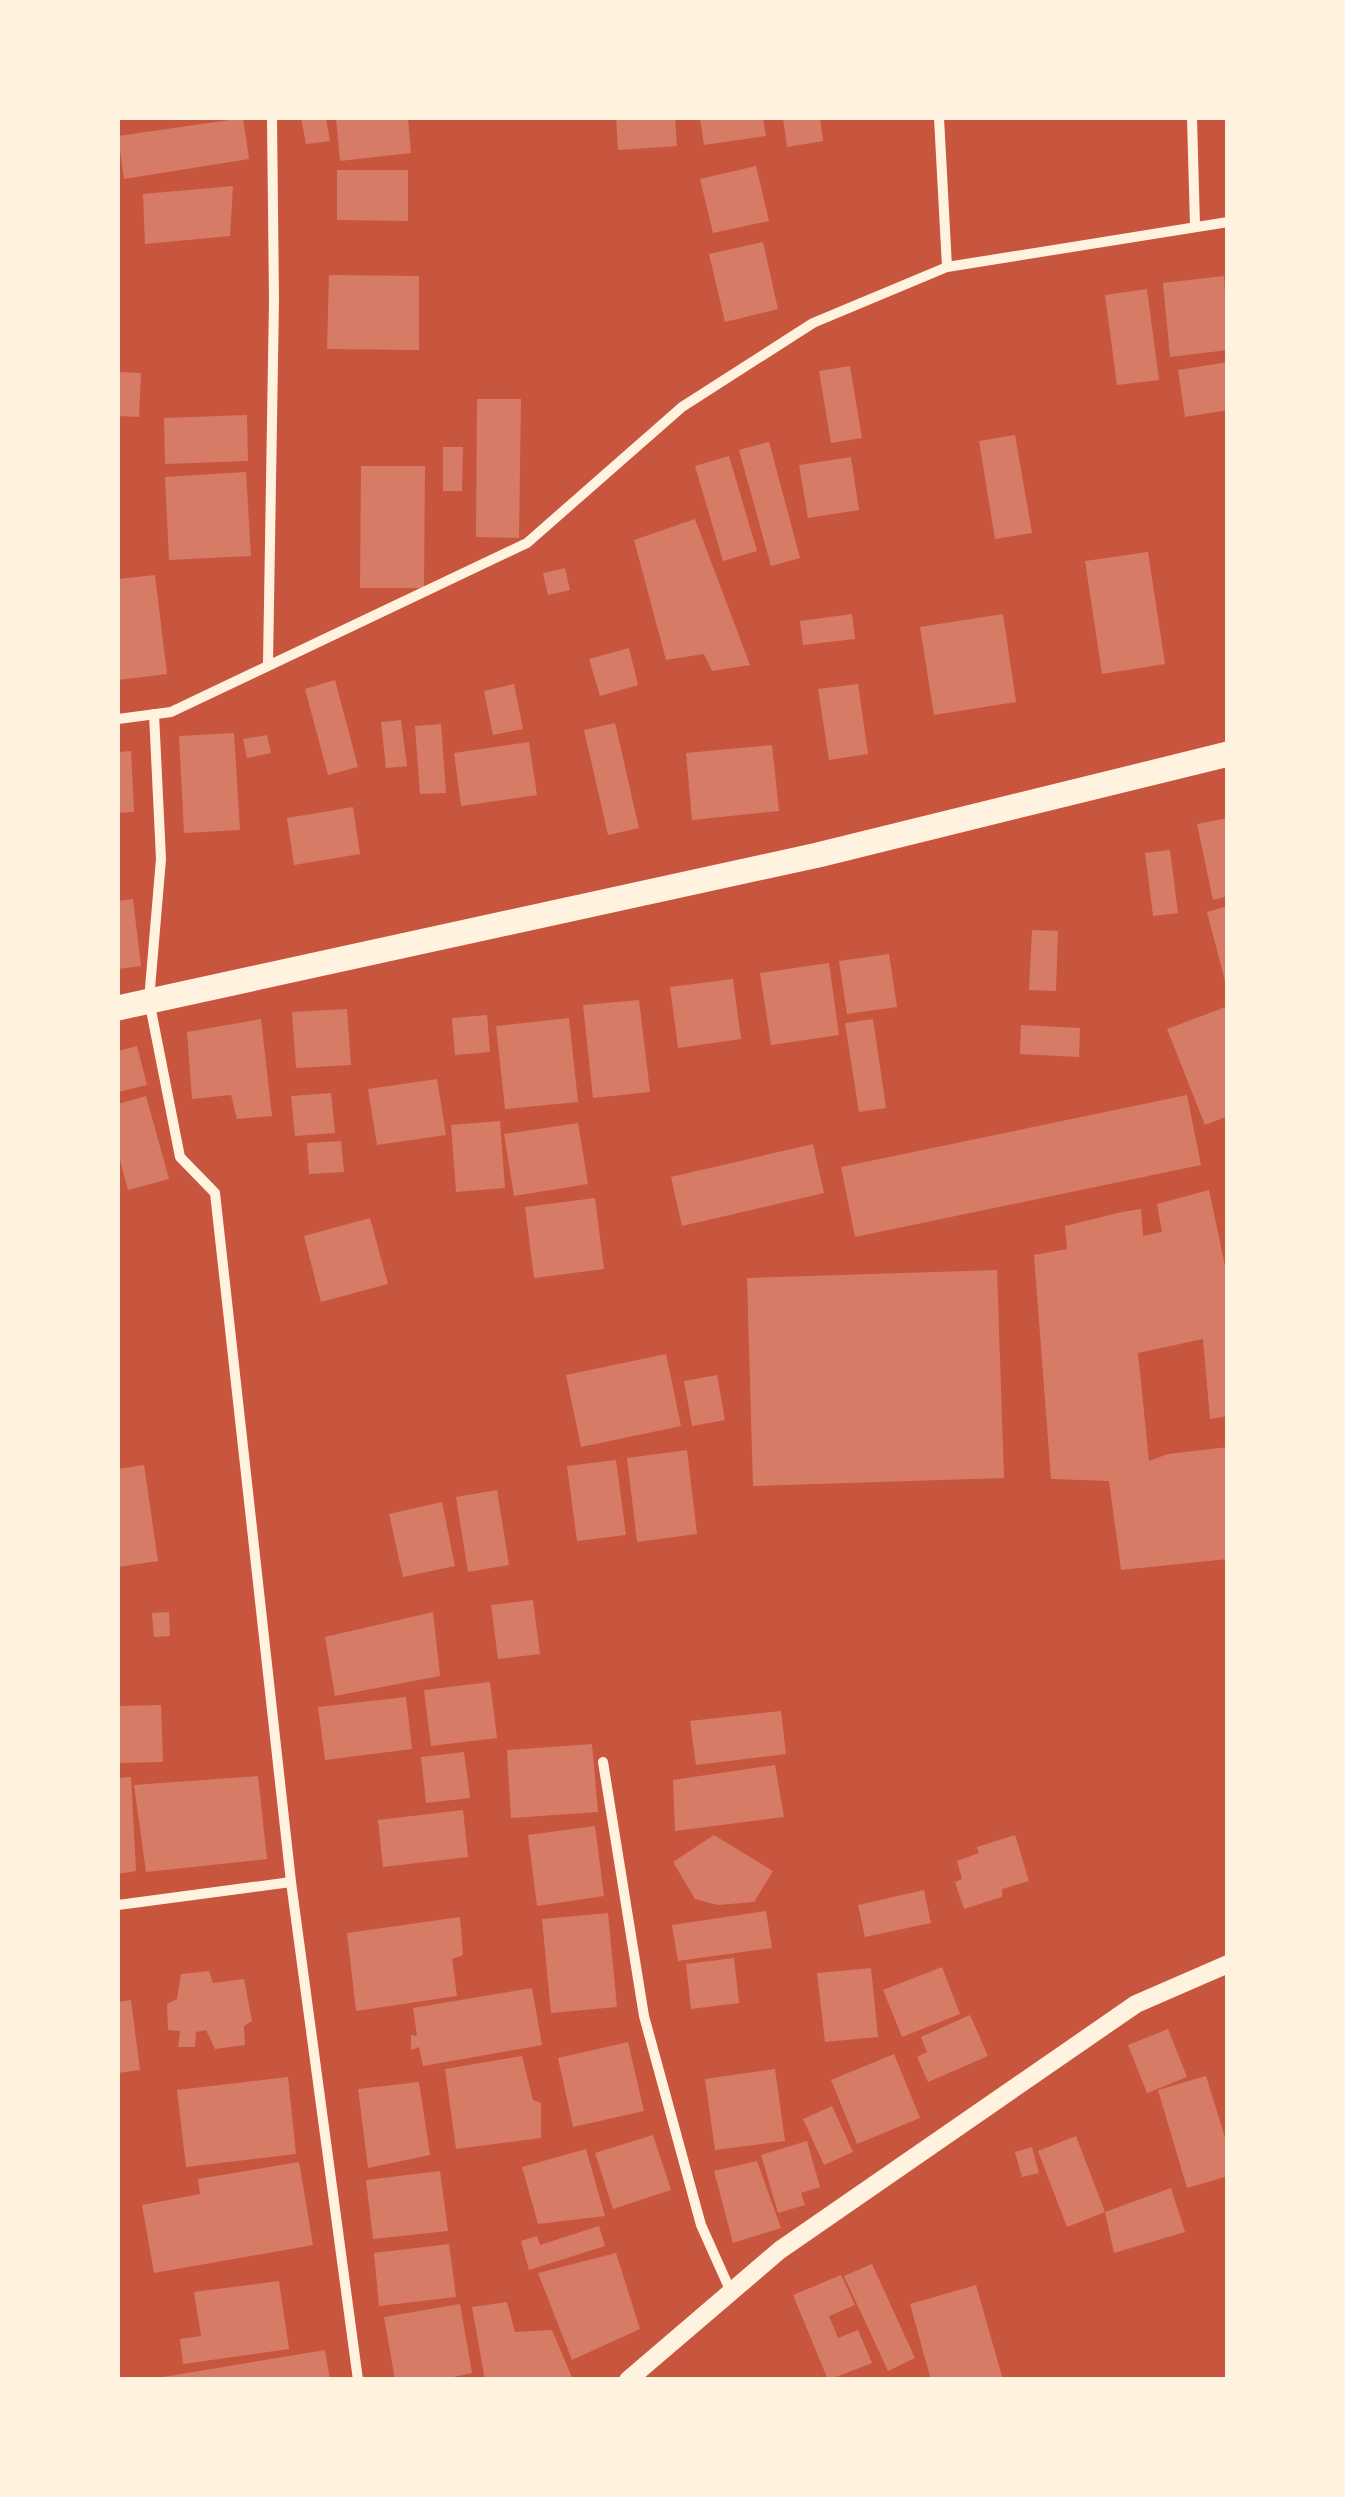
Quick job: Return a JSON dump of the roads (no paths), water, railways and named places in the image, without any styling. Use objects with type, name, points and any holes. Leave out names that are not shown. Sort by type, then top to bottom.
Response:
[{"type":"main road","points":[[118,1008],[818,855],[1228,754]]},
{"type":"street","points":[[268,664],[274,300],[272,118]]},
{"type":"street","points":[[939,118],[947,267]]},
{"type":"street","points":[[1192,118],[1195,226]]},
{"type":"street","points":[[118,719],[171,712],[528,543],[682,407],[813,323],[947,267],[1228,222]]},
{"type":"street","points":[[154,714],[160,860],[149,1000],[180,1157],[215,1193],[291,1882],[358,2380]]},
{"type":"street","points":[[603,1762],[644,2016],[700,2225],[731,2292]]},
{"type":"street","points":[[118,1904],[291,1882]]},
{"type":"street","points":[[628,2380],[780,2250],[1136,2004],[1228,1964]]}]
